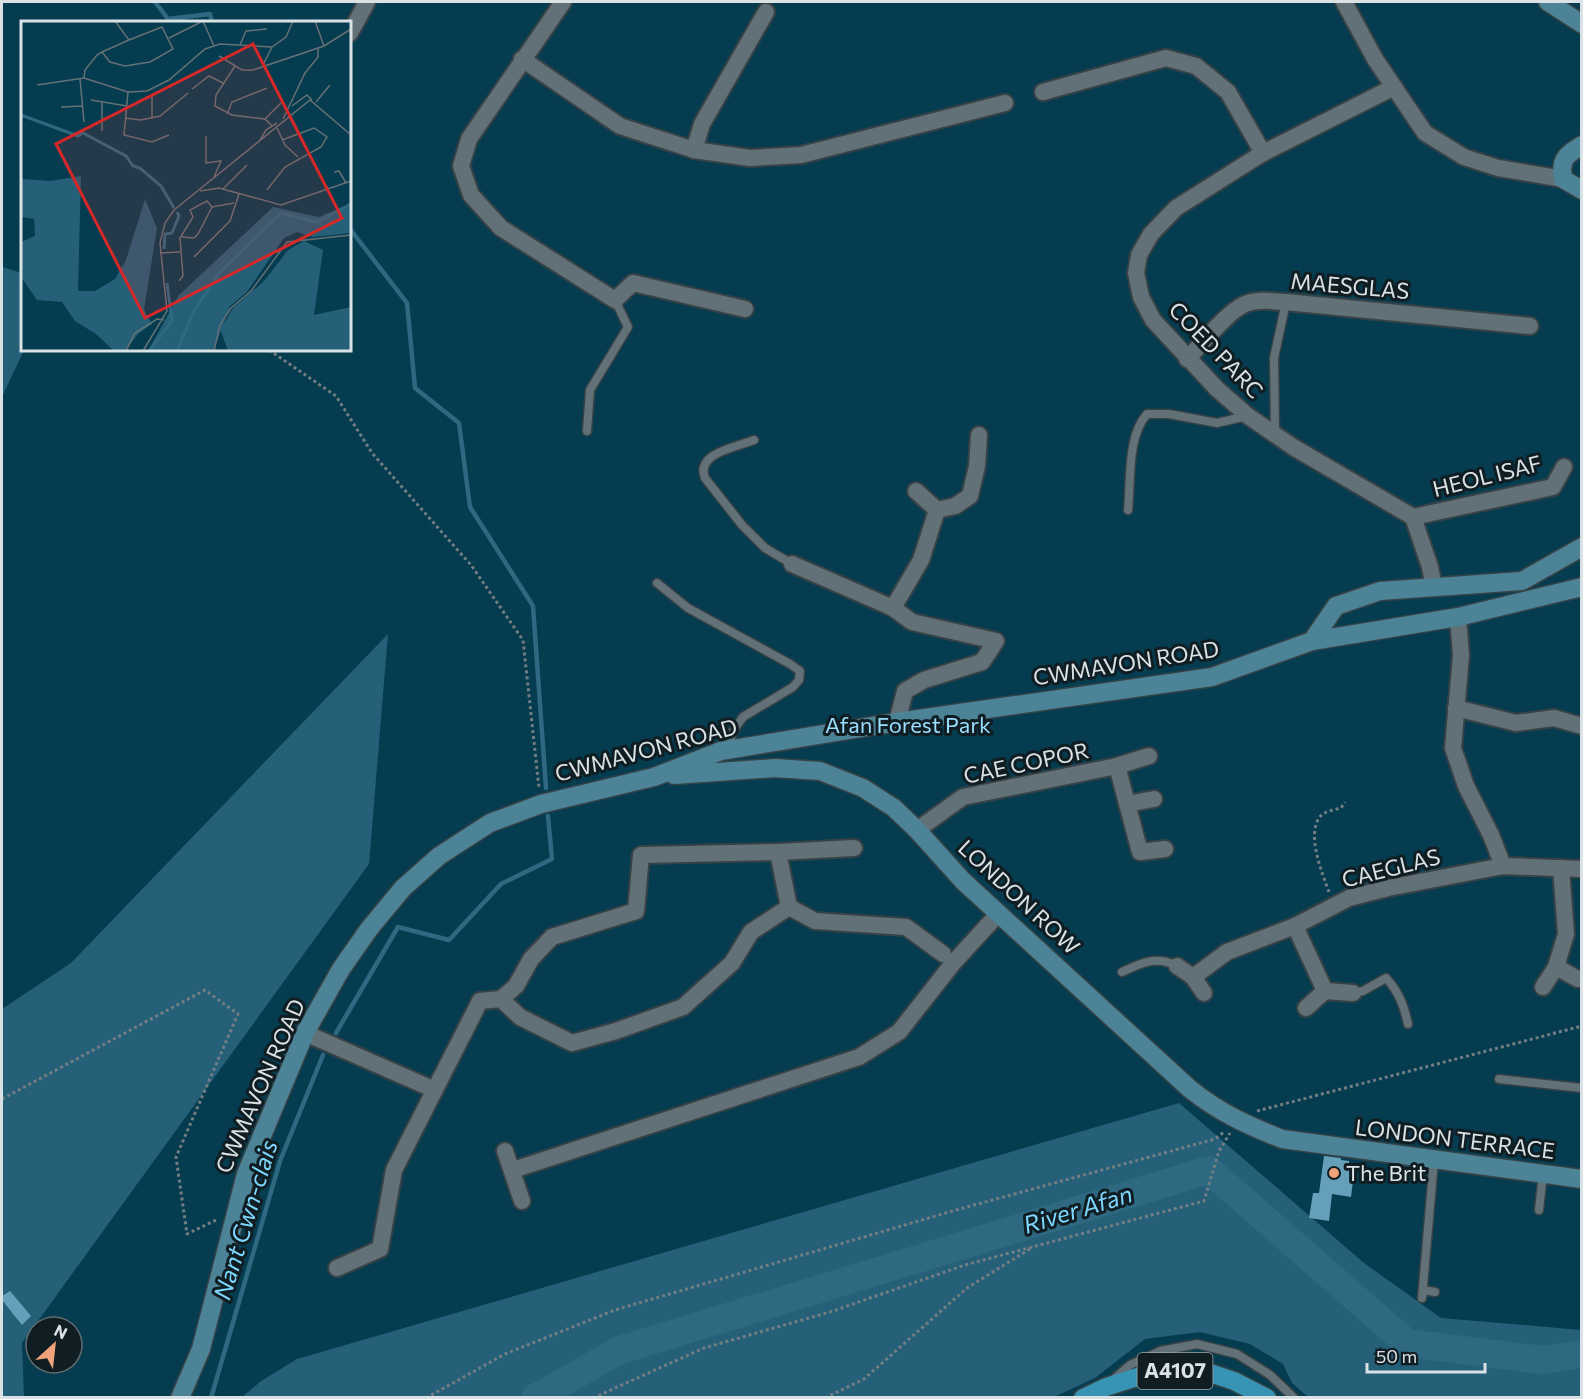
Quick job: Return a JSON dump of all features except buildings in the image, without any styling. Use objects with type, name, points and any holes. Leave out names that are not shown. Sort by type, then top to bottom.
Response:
[{"type":"main road","points":[[1548,2],[1581,24]]},
{"type":"main road","points":[[1581,145],[1566,155],[1561,167],[1563,179],[1581,190]]},
{"type":"main road","points":[[1312,641],[1336,606],[1380,591],[1522,581],[1581,547]]},
{"type":"main road","name":"CWMAVON ROAD","points":[[180,1398],[201,1349],[246,1174],[305,1033],[341,969],[369,929],[403,888],[439,856],[490,822],[540,804],[654,777],[728,750],[897,722],[1212,677],[1312,641],[1458,617],[1581,587]]},
{"type":"main road","name":"LONDON ROW","points":[[654,777],[775,768],[820,771],[863,788],[894,808],[963,881],[1190,1089],[1238,1121],[1282,1139],[1322,1146]]},
{"type":"main road","name":"LONDON TERRACE","points":[[1322,1146],[1581,1179]]},
{"type":"main road","name":"A4107","points":[[1083,1398],[1106,1387],[1156,1371],[1201,1370],[1234,1381],[1267,1398]]},
{"type":"street","points":[[351,31],[366,2]]},
{"type":"street","points":[[563,2],[469,139],[461,166],[471,195],[501,228],[615,300],[633,283],[745,309]]},
{"type":"street","points":[[1344,2],[1375,59],[1425,133],[1464,157],[1498,168],[1563,179]]},
{"type":"street","points":[[694,150],[702,124],[765,12]]},
{"type":"street","points":[[1043,92],[1166,58],[1196,66],[1228,92],[1263,153]]},
{"type":"street","points":[[522,59],[620,126],[694,150],[750,158],[801,155],[1005,103]]},
{"type":"street","name":"COED PARC","points":[[1394,87],[1263,153],[1176,208],[1151,234],[1139,255],[1136,273],[1141,297],[1153,320],[1217,389],[1248,416],[1293,447],[1413,517]]},
{"type":"street","name":"MAESGLAS","points":[[1187,359],[1232,313],[1245,304],[1261,301],[1530,326]]},
{"type":"street","points":[[937,510],[955,506],[970,496],[977,466],[979,435]]},
{"type":"street","name":"HEOL ISAF","points":[[1413,517],[1552,487],[1564,468]]},
{"type":"street","points":[[916,491],[937,510]]},
{"type":"street","points":[[893,608],[921,560],[937,510]]},
{"type":"street","points":[[1413,517],[1430,567],[1434,587]]},
{"type":"street","points":[[792,564],[893,608],[912,622],[996,641],[982,662],[924,680],[904,691],[897,722]]},
{"type":"street","points":[[1458,617],[1461,655],[1453,748],[1467,786],[1503,866]]},
{"type":"street","points":[[1456,708],[1516,723],[1554,718],[1581,726]]},
{"type":"street","name":"CAE COPOR","points":[[917,830],[963,797],[1117,766],[1149,756]]},
{"type":"street","name":"CAE COPOR","points":[[1117,766],[1140,852],[1165,849]]},
{"type":"street","points":[[1127,804],[1154,799]]},
{"type":"street","points":[[337,1268],[380,1249],[394,1170],[480,1001],[501,999],[516,986],[531,958],[552,937],[636,911],[641,855],[854,848]]},
{"type":"street","points":[[778,852],[789,907],[814,921],[906,927],[943,954]]},
{"type":"street","name":"CAEGLAS","points":[[1193,977],[1227,952],[1295,926],[1349,898],[1388,888],[1503,866],[1581,869]]},
{"type":"street","points":[[1543,987],[1556,967],[1566,934],[1561,868]]},
{"type":"street","points":[[501,999],[520,1017],[572,1043],[615,1031],[683,1007],[732,963],[751,932],[789,907]]},
{"type":"street","points":[[513,1170],[859,1057],[899,1032],[954,962],[999,913]]},
{"type":"street","points":[[1295,926],[1325,991]]},
{"type":"street","points":[[1177,966],[1193,977],[1204,993]]},
{"type":"street","points":[[1556,967],[1578,979]]},
{"type":"street","points":[[1306,1008],[1325,991],[1353,993]]},
{"type":"street","points":[[305,1033],[435,1090]]},
{"type":"street","points":[[505,1151],[522,1201]]},
{"type":"lane","points":[[587,431],[590,390],[628,327],[615,300]]},
{"type":"lane","points":[[1273,433],[1275,429],[1274,358],[1286,302]]},
{"type":"lane","points":[[1128,510],[1134,438],[1139,422],[1147,414],[1169,414],[1217,423],[1248,416]]},
{"type":"lane","points":[[754,440],[709,457],[702,471],[742,525],[765,548],[792,564]]},
{"type":"lane","points":[[657,583],[688,609],[800,671],[799,680],[793,687],[744,717],[733,731],[728,750]]},
{"type":"lane","points":[[1122,972],[1147,960],[1167,961],[1177,966]]},
{"type":"lane","points":[[1353,993],[1363,991],[1386,978],[1404,1005],[1408,1024]]},
{"type":"lane","points":[[1499,1079],[1581,1088]]},
{"type":"lane","points":[[1434,1159],[1423,1294],[1435,1292]]},
{"type":"lane","points":[[1539,1210],[1543,1174]]},
{"type":"lane","points":[[1106,1387],[1130,1365],[1161,1351],[1197,1344],[1237,1354],[1270,1375],[1294,1398]]},
{"type":"path","points":[[270,351],[336,396],[372,453],[471,564],[523,640],[540,804]]},
{"type":"path","points":[[1334,906],[1313,838],[1320,818],[1328,812],[1341,808],[1345,802]]},
{"type":"path","points":[[2,1099],[205,990],[238,1014],[176,1157],[187,1234],[235,1210]]},
{"type":"path","points":[[426,1398],[505,1354],[615,1310],[956,1210],[1215,1139],[1238,1121],[1263,1108],[1581,1026]]},
{"type":"path","points":[[593,1398],[704,1348],[830,1312],[964,1265],[1204,1201],[1219,1151],[1238,1121]]},
{"type":"path","points":[[825,1398],[864,1379],[967,1288],[1037,1244]]},
{"type":"green space","name":"Afan Forest Park","points":[[2,2],[1581,2],[1581,1397],[2,1398]]},
{"type":"shaded area","points":[[2,267],[21,273],[21,351],[24,351],[2,397]]},
{"type":"shaded area","points":[[388,634],[369,864],[42,1315],[24,1315],[22,1343],[24,1397],[2,1398],[2,1009],[71,963]]},
{"type":"shaded area","points":[[1179,1103],[1364,1263],[1441,1318],[1581,1330],[1581,1397],[1308,1397],[1292,1383],[1283,1364],[1250,1344],[1200,1332],[1145,1339],[1095,1378],[1054,1397],[241,1398],[261,1381],[297,1359]]},
{"type":"waterway","name":"Nant Cwn-clais","points":[[155,2],[168,19],[210,14],[212,21]]},
{"type":"waterway","name":"Nant Cwn-clais","points":[[351,230],[407,303],[415,388],[459,423],[470,507],[533,606],[546,788]]},
{"type":"waterway","name":"Nant Cwn-clais","points":[[336,1033],[398,927],[449,940],[501,884],[552,859],[548,816]]},
{"type":"waterway","name":"Nant Cwn-clais","points":[[211,1398],[280,1161],[323,1055]]},
{"type":"waterway","name":"River Afan","points":[[535,1398],[620,1350],[1209,1170],[1407,1343],[1543,1360],[1582,1354]]},
{"type":"place","name":"The Brit","points":[[1334,1173]]}]
